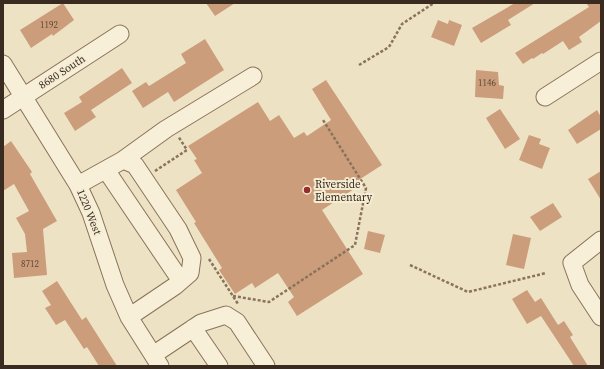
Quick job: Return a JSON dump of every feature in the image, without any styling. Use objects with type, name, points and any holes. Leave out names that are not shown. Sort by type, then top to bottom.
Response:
[{"type":"street","name":"8680 South","points":[[3,110],[120,34]]},
{"type":"street","points":[[546,97],[601,61]]},
{"type":"street","name":"1220 West","points":[[3,64],[78,185],[91,213],[115,285],[129,317],[157,361]]},
{"type":"street","points":[[78,185],[123,160],[166,130],[252,76]]},
{"type":"street","points":[[123,160],[136,165],[178,229],[192,258],[190,273],[181,281],[129,317]]},
{"type":"street","points":[[106,170],[181,281]]},
{"type":"street","points":[[601,240],[572,263],[580,285],[601,317]]},
{"type":"street","points":[[157,361],[193,328],[201,323],[226,315],[237,322],[266,366]]},
{"type":"street","points":[[193,328],[219,366]]},
{"type":"path","points":[[359,65],[389,48],[402,24],[434,3]]},
{"type":"path","points":[[233,296],[269,302],[355,245],[366,188],[323,120]]},
{"type":"path","points":[[154,172],[187,150]]},
{"type":"path","points":[[209,259],[238,304]]},
{"type":"path","points":[[410,265],[468,292],[546,273]]},
{"type":"building","points":[[63,3],[74,20],[53,36],[52,34],[31,48],[20,30]]},
{"type":"building","points":[[206,3],[235,3],[215,16]]},
{"type":"building","points":[[515,3],[535,3],[508,20],[511,25],[481,43],[472,28]]},
{"type":"building","points":[[586,3],[601,3],[601,21],[579,37],[582,42],[569,50],[563,41],[543,54],[542,53],[533,59],[532,58],[523,64],[515,53],[589,7]]},
{"type":"building","points":[[438,20],[448,24],[449,20],[462,25],[454,46],[431,37]]},
{"type":"building","points":[[205,39],[224,70],[174,102],[168,92],[143,108],[132,91],[146,82],[149,86],[186,63],[181,54]]},
{"type":"building","points":[[122,68],[132,83],[91,110],[96,117],[75,131],[64,113],[82,102],[79,97]]},
{"type":"building","points":[[476,70],[498,72],[499,85],[504,86],[503,99],[475,97]]},
{"type":"building","points":[[326,80],[382,165],[354,183],[357,187],[322,210],[363,274],[297,316],[288,302],[294,297],[278,273],[255,288],[252,283],[235,294],[219,270],[222,268],[194,223],[196,222],[176,190],[202,173],[194,160],[197,159],[188,146],[258,102],[270,121],[279,115],[294,138],[304,132],[307,136],[331,120],[312,89]]},
{"type":"building","points":[[500,109],[520,139],[505,149],[486,118]]},
{"type":"building","points":[[597,110],[601,117],[601,129],[577,144],[568,130]]},
{"type":"building","points":[[529,135],[541,139],[539,144],[550,148],[542,169],[519,160]]},
{"type":"building","points":[[11,141],[32,172],[30,174],[57,221],[43,229],[47,275],[14,278],[12,253],[27,252],[25,234],[16,218],[29,211],[14,184],[3,191],[3,147]]},
{"type":"building","points":[[601,171],[601,200],[588,179]]},
{"type":"building","points":[[553,203],[562,217],[540,231],[530,217]]},
{"type":"building","points":[[368,231],[385,235],[380,253],[364,249]]},
{"type":"building","points":[[513,234],[531,238],[524,269],[506,265]]},
{"type":"building","points":[[57,281],[82,320],[86,317],[117,366],[99,366],[87,347],[84,349],[65,320],[56,325],[45,308],[51,305],[42,291]]},
{"type":"building","points":[[527,290],[535,302],[541,298],[558,325],[564,321],[573,335],[570,337],[588,366],[574,366],[541,316],[527,324],[512,299]]},
{"type":"place","name":"Riverside Elementary","points":[[307,190]]}]
